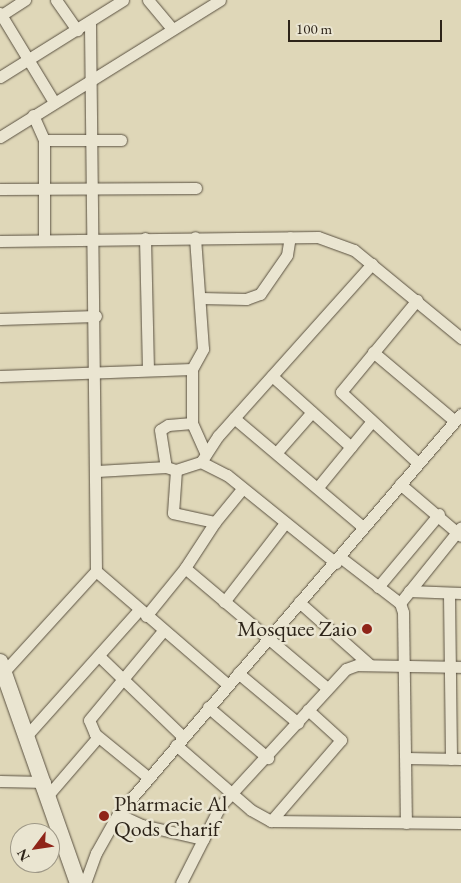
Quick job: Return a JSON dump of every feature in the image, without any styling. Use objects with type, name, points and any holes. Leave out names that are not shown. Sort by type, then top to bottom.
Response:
[{"type":"street","points":[[25,0],[1,15],[54,102]]},
{"type":"street","points":[[56,0],[77,30]]},
{"type":"street","points":[[0,77],[29,61],[124,0]]},
{"type":"street","points":[[148,0],[172,29]]},
{"type":"street","points":[[0,137],[90,78],[220,0]]},
{"type":"street","points":[[78,883],[28,734],[1,670],[96,570],[96,316],[90,22]]},
{"type":"street","points":[[33,115],[44,140],[44,240]]},
{"type":"street","points":[[44,140],[121,140]]},
{"type":"street","points":[[0,189],[196,188]]},
{"type":"street","points":[[0,241],[195,237],[290,237],[336,241],[372,264],[461,338]]},
{"type":"street","points":[[195,237],[203,349],[192,369],[192,423],[203,458],[285,523],[400,602]]},
{"type":"street","points":[[200,298],[246,299],[260,294],[287,254],[290,237]]},
{"type":"street","points":[[145,238],[148,369]]},
{"type":"street","points":[[97,471],[171,469],[203,458],[234,418],[372,264]]},
{"type":"street","points":[[417,300],[341,392],[418,463]]},
{"type":"street","points":[[0,319],[96,316]]},
{"type":"street","points":[[85,883],[96,852],[118,814],[458,418],[373,352]]},
{"type":"street","points":[[0,376],[148,369],[192,369]]},
{"type":"street","points":[[272,376],[351,447]]},
{"type":"street","points":[[276,452],[312,412]]},
{"type":"street","points":[[234,418],[364,527]]},
{"type":"street","points":[[318,487],[372,421]]},
{"type":"street","points":[[192,423],[168,425],[160,430],[171,469],[173,513],[215,522]]},
{"type":"street","points":[[400,484],[460,532],[400,602],[406,666],[406,823]]},
{"type":"street","points":[[28,734],[185,568],[215,522],[242,489]]},
{"type":"street","points":[[378,587],[438,514]]},
{"type":"street","points":[[224,602],[285,523]]},
{"type":"street","points":[[185,568],[327,688]]},
{"type":"street","points":[[96,570],[163,631],[228,685]]},
{"type":"street","points":[[409,590],[448,594],[461,593]]},
{"type":"street","points":[[406,758],[456,759],[448,666],[448,594]]},
{"type":"street","points":[[299,602],[369,664]]},
{"type":"street","points":[[149,778],[98,737],[89,720],[121,678],[163,631]]},
{"type":"street","points":[[100,657],[233,794],[271,821],[461,823]]},
{"type":"street","points":[[181,883],[213,816],[268,758],[327,688],[350,666],[369,664],[461,667]]},
{"type":"street","points":[[238,673],[298,723]]},
{"type":"street","points":[[208,707],[268,758]]},
{"type":"street","points":[[271,821],[341,740],[308,710]]},
{"type":"street","points":[[47,788],[98,737]]},
{"type":"street","points":[[0,781],[47,788]]},
{"type":"street","points":[[118,814],[142,825],[203,839]]},
{"type":"place","name":"Mosquee Zaio","points":[[367,629]]},
{"type":"place","name":"Pharmacie Al Qods Charif","points":[[104,816]]}]
